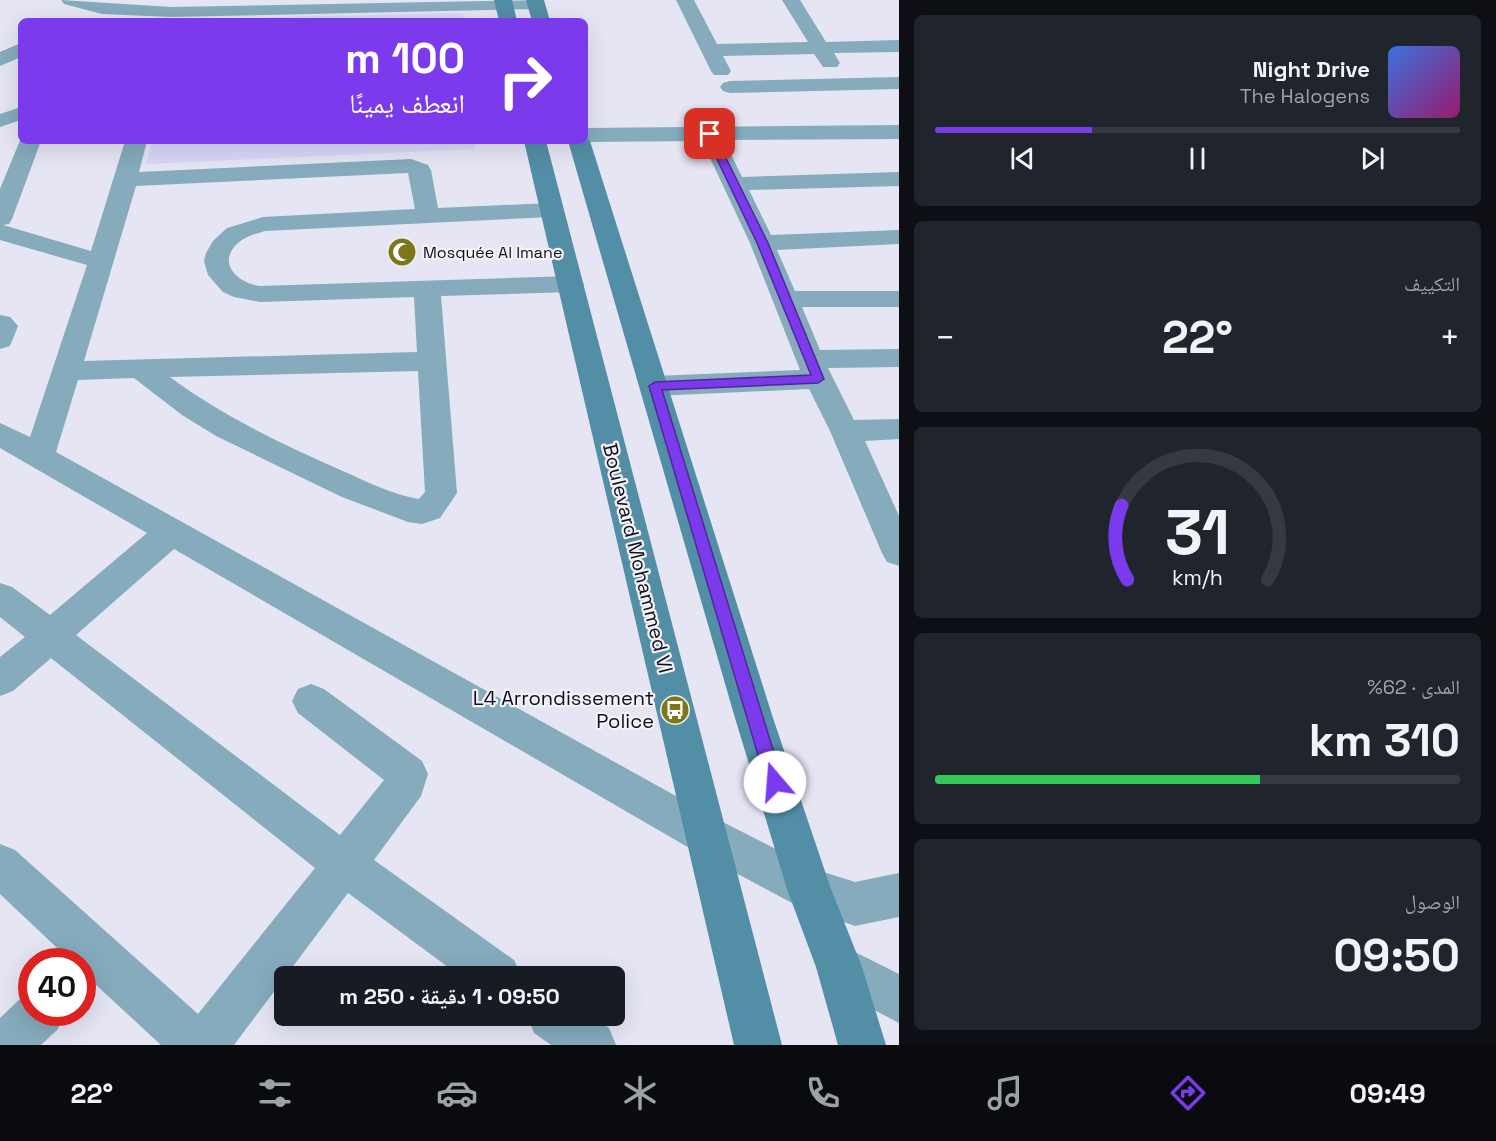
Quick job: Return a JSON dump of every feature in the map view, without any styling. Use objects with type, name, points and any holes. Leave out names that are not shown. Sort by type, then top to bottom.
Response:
[{"type":"street","points":[[70,0],[110,4],[169,16],[354,3],[537,8]]},
{"type":"street","points":[[685,0],[746,118]]},
{"type":"street","points":[[790,0],[844,85],[879,148]]},
{"type":"street","points":[[82,18],[110,4]]},
{"type":"street","points":[[8,61],[18,41]]},
{"type":"street","points":[[711,50],[899,46]]},
{"type":"street","points":[[730,87],[899,83]]},
{"type":"street","points":[[0,122],[18,114]]},
{"type":"street","points":[[588,135],[710,134],[746,118],[879,148]]},
{"type":"street","points":[[710,134],[762,243],[814,369],[892,519],[899,553]]},
{"type":"street","points":[[0,219],[29,144]]},
{"type":"street","points":[[40,455],[135,144]]},
{"type":"street","name":"Boulevard Mohammed VI","points":[[536,144],[758,1045]]},
{"type":"street","points":[[580,144],[754,717],[809,889],[839,967],[862,1045]]},
{"type":"street","points":[[733,184],[879,148]]},
{"type":"street","points":[[126,180],[411,166],[420,170],[428,217]]},
{"type":"street","points":[[551,210],[263,224],[242,230],[228,238],[216,253],[217,268],[225,282],[241,291],[260,294],[571,284]]},
{"type":"street","points":[[0,232],[100,261]]},
{"type":"street","points":[[762,243],[899,237]]},
{"type":"street","points":[[140,369],[197,411],[256,445],[394,506],[420,512],[433,507],[441,494],[427,288]]},
{"type":"street","points":[[784,299],[899,298]]},
{"type":"street","points":[[0,323],[4,326],[0,340]]},
{"type":"street","points":[[655,386],[899,358]]},
{"type":"street","points":[[66,371],[433,362]]},
{"type":"street","points":[[845,431],[899,429]]},
{"type":"street","points":[[0,434],[706,835],[809,889],[855,903],[899,895]]},
{"type":"street","points":[[0,680],[171,532]]},
{"type":"street","points":[[0,597],[345,865],[484,966]]},
{"type":"street","points":[[204,1045],[407,783],[408,774],[311,701]]},
{"type":"street","points":[[0,865],[76,948]]},
{"type":"street","points":[[839,967],[899,1000]]},
{"type":"street","points":[[96,969],[196,1045]]},
{"type":"street","points":[[7,1045],[27,1026]]},
{"type":"street","points":[[565,1026],[592,1045]]},
{"type":"shaded area","points":[[463,13],[464,18],[234,18]]},
{"type":"shaded area","points":[[152,144],[475,144],[475,149],[146,164]]},
{"type":"place","name":"Mosquée Al Imane","points":[[402,252]]},
{"type":"place","name":"L4 Arrondissement Police","points":[[675,710]]},
{"type":"route","points":[[710,134],[762,243],[818,379],[655,386],[775,782]]}]
